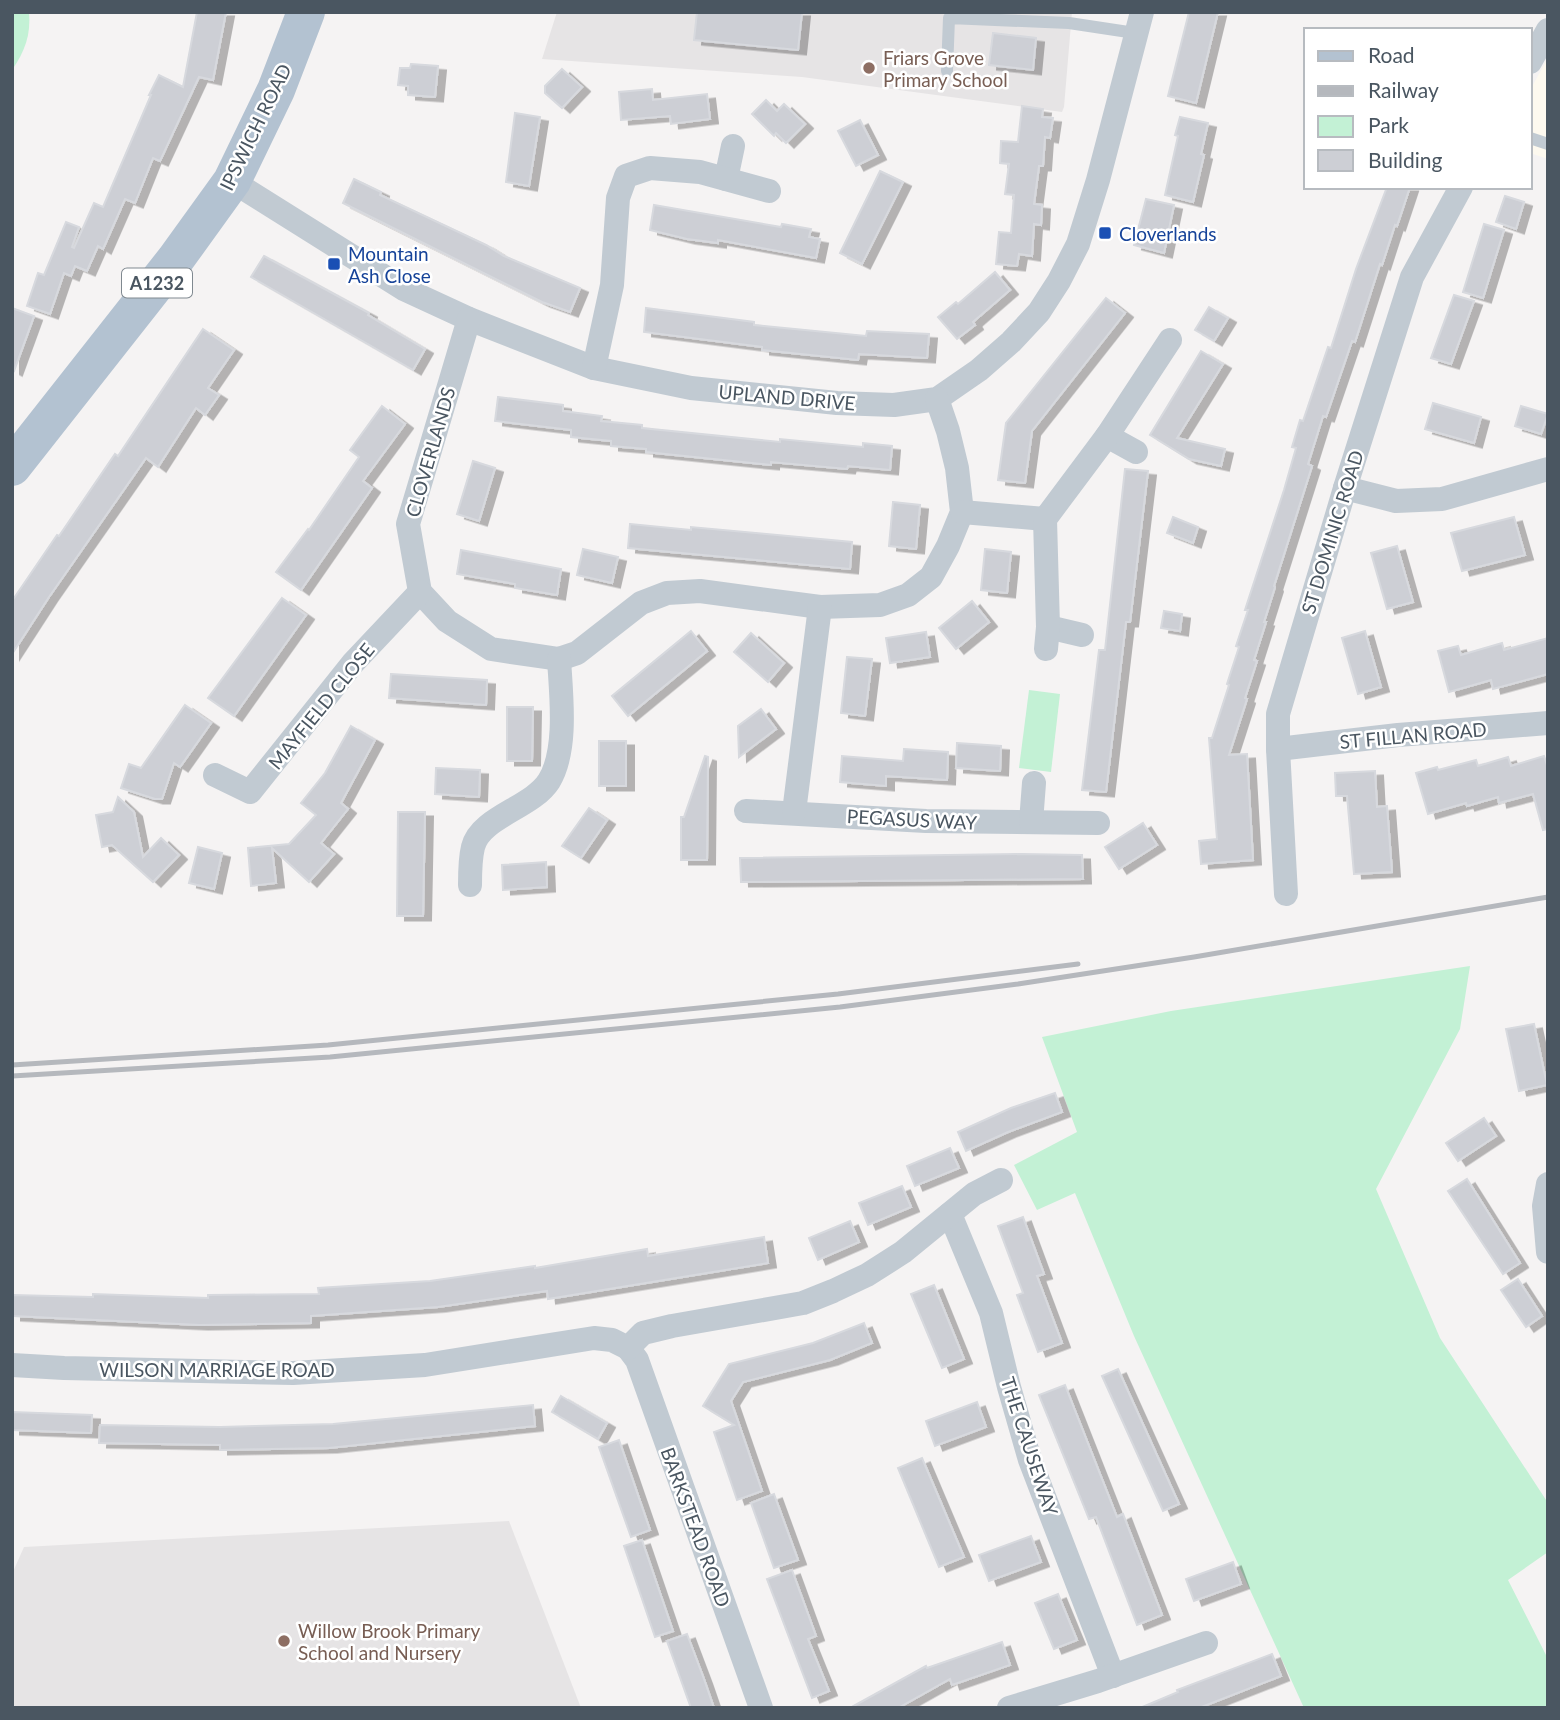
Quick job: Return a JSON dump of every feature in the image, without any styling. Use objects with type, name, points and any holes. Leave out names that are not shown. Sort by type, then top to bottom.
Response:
[{"type":"main road","name":"IPSWICH ROAD","points":[[12,467],[175,260],[232,181],[276,90],[306,12]]},
{"type":"street","name":"UPLAND DRIVE","points":[[232,181],[404,289],[469,319],[594,368],[691,388],[837,403],[894,405],[937,399],[979,370],[1011,342],[1039,312],[1059,281],[1078,244],[1098,180],[1138,22]]},
{"type":"street","points":[[1532,58],[1548,30]]},
{"type":"street","points":[[726,179],[733,146]]},
{"type":"street","points":[[594,368],[611,285],[618,198],[626,176],[650,168],[700,172],[768,191]]},
{"type":"street","name":"ST DOMINIC ROAD","points":[[1286,894],[1278,714],[1345,488],[1412,277],[1460,189]]},
{"type":"street","name":"CLOVERLANDS","points":[[420,592],[408,524],[469,319]]},
{"type":"street","points":[[1082,635],[1047,638],[1045,519],[1107,436],[1170,341]]},
{"type":"street","points":[[420,592],[447,621],[491,649],[559,659],[577,653],[641,603],[667,593],[700,591],[820,607],[880,606],[908,595],[931,577],[962,512],[957,468],[937,399]]},
{"type":"street","points":[[1107,436],[1136,453]]},
{"type":"street","points":[[1345,488],[1396,501],[1442,499],[1548,469]]},
{"type":"street","points":[[962,512],[1045,519]]},
{"type":"street","name":"MAYFIELD CLOSE","points":[[215,775],[250,792],[353,663],[420,592]]},
{"type":"street","points":[[794,812],[820,607]]},
{"type":"street","points":[[470,885],[473,844],[483,830],[533,799],[548,782],[558,762],[562,710],[559,659]]},
{"type":"street","name":"ST FILLAN ROAD","points":[[1278,749],[1398,735],[1548,723]]},
{"type":"street","points":[[1031,822],[1034,783]]},
{"type":"street","name":"PEGASUS WAY","points":[[746,811],[926,821],[1098,823]]},
{"type":"street","points":[[628,1348],[643,1333],[803,1303],[833,1292],[894,1258],[974,1194],[1000,1180]]},
{"type":"street","points":[[1548,1184],[1544,1206],[1548,1252]]},
{"type":"street","name":"THE CAUSEWAY","points":[[950,1214],[991,1313],[1030,1460],[1113,1676]]},
{"type":"street","name":"WILSON MARRIAGE ROAD","points":[[12,1365],[293,1373],[425,1365],[594,1338],[612,1340],[628,1348]]},
{"type":"street","name":"BARKSTEAD ROAD","points":[[628,1348],[637,1360],[761,1708]]},
{"type":"street","points":[[1009,1708],[1113,1676],[1206,1643]]},
{"type":"lane","points":[[947,71],[949,18],[1069,23],[1138,22]]},
{"type":"shaded area","name":"Friars Grove Primary School","points":[[557,12],[1072,12],[1064,107],[1062,112],[802,77],[542,59]]},
{"type":"shaded area","points":[[1548,58],[1548,159],[1532,154],[1532,86]]},
{"type":"shaded area","name":"Willow Brook Primary School and Nursery","points":[[509,1521],[581,1708],[12,1708],[12,1574],[24,1547]]},
{"type":"green space","points":[[12,12],[29,12],[29,28],[26,42],[12,70]]},
{"type":"green space","points":[[1029,690],[1060,694],[1051,772],[1019,768]]},
{"type":"green space","points":[[1470,966],[1460,1029],[1376,1189],[1440,1338],[1548,1503],[1548,1552],[1508,1580],[1548,1659],[1548,1708],[1304,1708],[1134,1336],[1075,1193],[1037,1210],[1014,1165],[1077,1132],[1042,1037],[1171,1011]]},
{"type":"building","points":[[197,12],[226,12],[213,80],[199,77],[160,161],[153,158],[135,203],[125,199],[103,249],[98,246],[87,271],[75,266],[71,276],[64,273],[50,314],[27,306],[38,273],[44,275],[66,222],[79,227],[72,247],[74,248],[94,203],[103,207],[159,75],[183,87]]},
{"type":"building","points":[[697,12],[802,12],[798,50],[694,40]]},
{"type":"building","points":[[1189,12],[1218,12],[1196,103],[1168,96]]},
{"type":"building","points":[[993,33],[1036,38],[1033,70],[989,65]]},
{"type":"building","points":[[411,64],[438,66],[435,97],[408,95],[408,86],[398,85],[400,68],[410,68]]},
{"type":"building","points":[[562,69],[582,87],[562,108],[545,93],[545,86]]},
{"type":"building","points":[[652,89],[653,100],[707,94],[710,119],[671,124],[670,116],[621,120],[619,92]]},
{"type":"building","points":[[766,100],[777,111],[784,104],[805,124],[786,143],[776,133],[774,136],[752,114]]},
{"type":"building","points":[[1022,106],[1043,109],[1042,117],[1053,118],[1050,138],[1045,137],[1043,166],[1039,166],[1034,204],[1042,205],[1041,225],[1034,224],[1032,256],[1019,254],[1017,266],[996,264],[999,232],[1011,233],[1014,195],[1005,194],[1009,164],[1000,163],[1001,141],[1018,142]]},
{"type":"building","points":[[515,113],[540,117],[529,186],[506,182]]},
{"type":"building","points":[[1180,117],[1208,123],[1193,202],[1165,195]]},
{"type":"building","points":[[860,120],[878,155],[856,166],[838,131]]},
{"type":"building","points":[[880,171],[903,182],[862,264],[840,253]]},
{"type":"building","points":[[354,179],[381,192],[380,195],[504,256],[580,288],[570,312],[542,302],[343,203]]},
{"type":"building","points":[[1386,189],[1409,189],[1382,265],[1380,264],[1355,342],[1352,341],[1326,417],[1323,416],[1308,464],[1312,466],[1274,586],[1254,660],[1257,661],[1245,698],[1247,699],[1229,755],[1247,754],[1253,860],[1201,864],[1199,841],[1217,839],[1209,738],[1212,738],[1229,685],[1227,684],[1239,647],[1236,646],[1248,610],[1245,610],[1284,490],[1296,448],[1292,447],[1300,420],[1303,421],[1328,347],[1331,348],[1356,269]]},
{"type":"building","points":[[1505,196],[1524,202],[1516,229],[1496,222]]},
{"type":"building","points":[[1146,199],[1174,205],[1164,253],[1134,245]]},
{"type":"building","points":[[654,205],[781,227],[782,224],[811,229],[809,237],[820,239],[816,258],[718,240],[718,243],[687,239],[650,230]]},
{"type":"building","points":[[1484,224],[1504,230],[1483,298],[1463,292]]},
{"type":"building","points":[[264,256],[369,313],[368,315],[425,349],[413,370],[251,277]]},
{"type":"building","points":[[995,272],[1010,290],[957,339],[938,317],[956,302],[958,304]]},
{"type":"building","points":[[1454,295],[1474,301],[1451,364],[1431,358]]},
{"type":"building","points":[[1106,298],[1125,313],[1032,431],[1025,483],[998,480],[1006,423]]},
{"type":"building","points":[[1209,307],[1228,318],[1214,341],[1195,330]]},
{"type":"building","points":[[12,308],[34,316],[14,371],[12,370]]},
{"type":"building","points":[[646,308],[754,322],[754,325],[866,336],[867,331],[929,334],[927,358],[859,354],[858,360],[762,350],[762,347],[644,332]]},
{"type":"building","points":[[203,329],[234,350],[208,388],[219,395],[205,415],[196,408],[158,467],[146,458],[12,654],[12,601],[115,454],[118,456]]},
{"type":"building","points":[[1201,351],[1223,364],[1177,438],[1225,449],[1221,466],[1189,459],[1150,435]]},
{"type":"building","points":[[498,397],[563,405],[563,411],[602,416],[601,421],[642,425],[642,428],[780,442],[780,439],[863,447],[863,443],[892,446],[890,470],[771,462],[771,465],[611,446],[611,441],[571,437],[571,430],[495,421]]},
{"type":"building","points":[[1433,403],[1481,417],[1474,443],[1425,429]]},
{"type":"building","points":[[382,406],[405,424],[363,481],[372,488],[301,590],[276,572],[309,530],[359,457],[350,450]]},
{"type":"building","points":[[1521,406],[1548,414],[1541,434],[1515,426]]},
{"type":"building","points":[[473,461],[495,468],[479,521],[457,514]]},
{"type":"building","points":[[1125,469],[1148,471],[1130,622],[1126,622],[1106,792],[1082,790],[1099,650],[1105,650]]},
{"type":"building","points":[[893,502],[920,505],[916,549],[889,546]]},
{"type":"building","points":[[1173,517],[1198,527],[1193,543],[1167,533]]},
{"type":"building","points":[[1514,517],[1525,555],[1462,571],[1451,533]]},
{"type":"building","points":[[630,524],[852,542],[850,569],[628,548]]},
{"type":"building","points":[[1397,546],[1413,602],[1387,609],[1371,553]]},
{"type":"building","points":[[583,549],[618,557],[612,583],[577,575]]},
{"type":"building","points":[[985,549],[1011,552],[1007,593],[981,590]]},
{"type":"building","points":[[461,550],[561,569],[557,595],[515,588],[515,584],[457,574]]},
{"type":"building","points":[[282,598],[306,615],[234,716],[208,698]]},
{"type":"building","points":[[972,601],[989,622],[956,649],[939,628]]},
{"type":"building","points":[[1164,611],[1182,614],[1180,631],[1161,628]]},
{"type":"building","points":[[691,631],[707,651],[628,716],[612,696]]},
{"type":"building","points":[[1365,631],[1381,687],[1358,694],[1342,638]]},
{"type":"building","points":[[926,632],[930,657],[890,663],[886,638]]},
{"type":"building","points":[[751,633],[784,663],[768,682],[734,652]]},
{"type":"building","points":[[1548,638],[1548,674],[1493,689],[1491,680],[1449,692],[1438,651],[1458,646],[1461,655],[1502,643],[1504,650]]},
{"type":"building","points":[[847,657],[872,659],[865,716],[841,713]]},
{"type":"building","points":[[391,674],[487,680],[486,705],[389,698]]},
{"type":"building","points":[[185,705],[211,723],[180,767],[174,763],[162,799],[121,788],[129,764],[141,768]]},
{"type":"building","points":[[507,707],[533,707],[532,761],[507,761]]},
{"type":"building","points":[[761,709],[776,729],[739,757],[738,726]]},
{"type":"building","points":[[351,726],[375,740],[341,803],[348,809],[321,843],[334,854],[309,882],[272,848],[276,883],[251,886],[248,848],[289,844],[316,815],[301,803],[325,773]]},
{"type":"building","points":[[599,741],[626,741],[626,786],[599,786]]},
{"type":"building","points":[[957,743],[1001,746],[1000,771],[956,768]]},
{"type":"building","points":[[904,749],[948,752],[947,780],[886,776],[886,786],[840,782],[842,756],[903,761]]},
{"type":"building","points":[[705,756],[708,757],[707,860],[681,860],[681,817],[684,817]]},
{"type":"building","points":[[1544,756],[1548,768],[1548,829],[1543,830],[1533,794],[1499,803],[1498,797],[1467,806],[1466,803],[1428,814],[1416,773],[1476,760],[1478,766],[1508,757],[1511,766]]},
{"type":"building","points":[[436,768],[480,770],[479,797],[435,794]]},
{"type":"building","points":[[1375,771],[1377,807],[1387,806],[1392,872],[1354,874],[1347,796],[1336,796],[1335,773]]},
{"type":"building","points":[[118,797],[134,812],[143,857],[161,838],[179,855],[153,882],[112,845],[102,847],[96,815],[113,812]]},
{"type":"building","points":[[589,808],[607,820],[581,858],[562,846]]},
{"type":"building","points":[[398,812],[425,812],[423,916],[397,916]]},
{"type":"building","points":[[1143,823],[1157,845],[1119,869],[1105,847]]},
{"type":"building","points":[[198,847],[222,853],[214,889],[189,883]]},
{"type":"building","points":[[1082,855],[1083,879],[741,882],[740,858]]},
{"type":"building","points":[[546,862],[547,887],[503,890],[502,865]]},
{"type":"building","points":[[1534,1024],[1547,1085],[1519,1091],[1506,1029]]},
{"type":"building","points":[[1055,1093],[1062,1112],[966,1151],[958,1132],[1011,1108]]},
{"type":"building","points":[[1484,1118],[1496,1136],[1458,1161],[1446,1143]]},
{"type":"building","points":[[950,1148],[959,1168],[915,1186],[907,1166]]},
{"type":"building","points":[[1467,1179],[1520,1263],[1503,1274],[1448,1191]]},
{"type":"building","points":[[902,1186],[911,1207],[868,1225],[859,1203]]},
{"type":"building","points":[[1023,1217],[1044,1274],[1037,1276],[1062,1343],[1038,1352],[1017,1295],[1023,1293],[998,1226]]},
{"type":"building","points":[[850,1221],[859,1242],[818,1260],[809,1238]]},
{"type":"building","points":[[764,1237],[768,1263],[548,1299],[547,1291],[438,1307],[311,1316],[311,1323],[200,1325],[13,1316],[13,1295],[93,1297],[93,1294],[208,1298],[208,1295],[319,1294],[318,1288],[430,1281],[535,1268],[647,1249],[648,1256]]},
{"type":"building","points":[[1518,1279],[1542,1316],[1526,1327],[1501,1290]]},
{"type":"building","points":[[934,1285],[964,1359],[942,1368],[911,1294]]},
{"type":"building","points":[[864,1323],[872,1343],[830,1360],[743,1382],[731,1401],[762,1491],[737,1500],[714,1432],[734,1425],[703,1406],[729,1364],[813,1343]]},
{"type":"building","points":[[1118,1369],[1179,1504],[1163,1511],[1102,1376]]},
{"type":"building","points":[[1065,1385],[1117,1517],[1123,1514],[1162,1615],[1137,1625],[1096,1517],[1089,1519],[1039,1395]]},
{"type":"building","points":[[561,1396],[607,1423],[598,1439],[552,1412]]},
{"type":"building","points":[[977,1402],[986,1427],[935,1446],[926,1421]]},
{"type":"building","points":[[533,1405],[535,1426],[329,1448],[220,1450],[220,1445],[99,1443],[100,1425],[220,1427],[333,1424]]},
{"type":"building","points":[[12,1412],[92,1415],[91,1433],[12,1430]]},
{"type":"building","points":[[619,1440],[650,1530],[631,1537],[599,1447]]},
{"type":"building","points":[[922,1458],[964,1557],[939,1567],[898,1468]]},
{"type":"building","points":[[774,1494],[798,1560],[774,1568],[751,1503]]},
{"type":"building","points":[[1031,1536],[1041,1562],[989,1581],[979,1555]]},
{"type":"building","points":[[642,1540],[673,1631],[655,1637],[624,1546]]},
{"type":"building","points":[[1233,1562],[1241,1584],[1194,1601],[1186,1579]]},
{"type":"building","points":[[792,1570],[816,1636],[808,1639],[829,1691],[812,1698],[767,1579]]},
{"type":"building","points":[[1058,1594],[1077,1640],[1054,1649],[1035,1603]]},
{"type":"building","points":[[687,1634],[714,1708],[691,1708],[667,1641]]},
{"type":"building","points":[[1002,1642],[1010,1665],[952,1685],[950,1679],[898,1708],[850,1708],[926,1666],[927,1668]]},
{"type":"building","points":[[1272,1654],[1281,1676],[1199,1708],[1140,1708],[1178,1692],[1177,1690]]},
{"type":"railway","points":[[12,1076],[330,1057],[840,1007],[1018,984],[1194,957],[1548,897]]},
{"type":"railway","points":[[12,1065],[328,1045],[838,994],[1078,964]]},
{"type":"place","name":"Friars Grove Primary School","points":[[869,68]]},
{"type":"place","name":"Cloverlands","points":[[1105,233]]},
{"type":"place","name":"Mountain Ash Close","points":[[334,264]]},
{"type":"place","name":"Willow Brook Primary School and Nursery","points":[[284,1641]]}]
